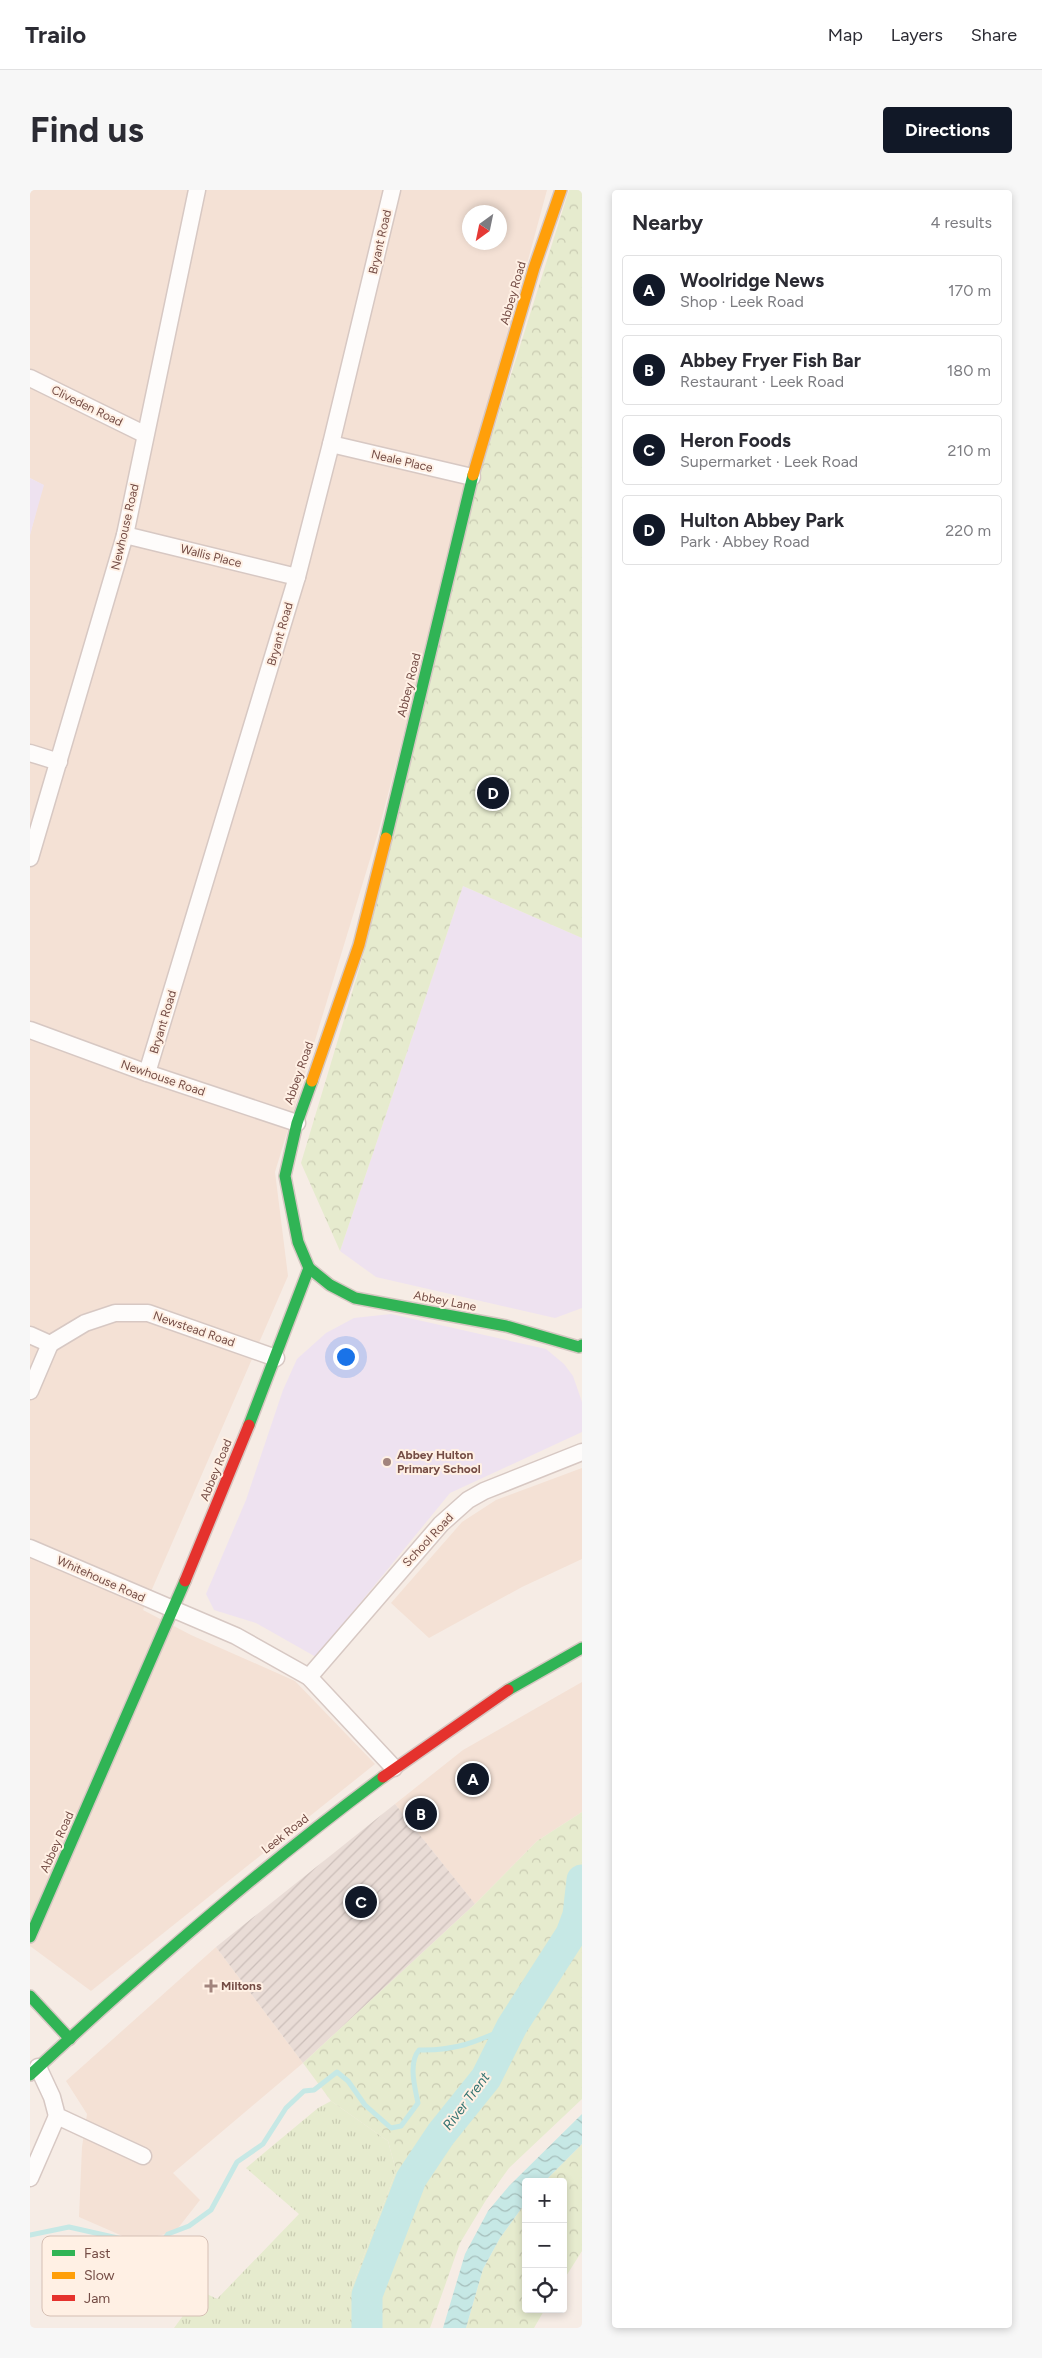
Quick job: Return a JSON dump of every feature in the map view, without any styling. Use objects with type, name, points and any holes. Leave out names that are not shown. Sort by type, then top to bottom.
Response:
[{"type":"street","name":"Newhouse Road","points":[[30,858],[125,535],[144,434],[197,190]]},
{"type":"street","name":"Bryant Road","points":[[147,1073],[297,577],[392,190]]},
{"type":"street","name":"Abbey Road","points":[[30,1937],[173,1610],[276,1358],[309,1268],[298,1242],[285,1176],[297,1123],[358,944],[421,696],[472,477],[534,268],[561,190]]},
{"type":"street","name":"Cliveden Road","points":[[30,378],[144,434]]},
{"type":"street","name":"Neale Place","points":[[331,444],[472,477]]},
{"type":"street","name":"Wallis Place","points":[[125,535],[297,577]]},
{"type":"street","points":[[30,753],[59,762]]},
{"type":"street","name":"Newhouse Road","points":[[30,1030],[147,1073],[297,1123]]},
{"type":"street","name":"Abbey Lane","points":[[309,1268],[330,1285],[355,1298],[506,1326],[581,1349]]},
{"type":"street","name":"Newstead Road","points":[[50,1344],[85,1323],[115,1313],[148,1313],[276,1358]]},
{"type":"street","points":[[30,1335],[50,1344],[30,1391]]},
{"type":"street","name":"School Road","points":[[309,1676],[441,1524],[468,1500],[484,1491],[582,1452]]},
{"type":"street","name":"Whitehouse Road","points":[[30,1548],[173,1610]]},
{"type":"street","points":[[173,1610],[251,1643],[309,1676],[394,1768]]},
{"type":"street","name":"Leek Road","points":[[34,2071],[225,1900],[394,1768],[493,1700],[563,1656],[582,1648]]},
{"type":"street","points":[[30,1996],[70,2039]]},
{"type":"street","points":[[30,2178],[57,2116],[52,2097],[34,2071]]},
{"type":"street","points":[[57,2116],[143,2156]]},
{"type":"shaded area","points":[[30,190],[547,190],[488,408],[378,833],[275,1172],[288,1276],[143,1610],[191,1635],[295,1681],[375,1764],[91,1991],[30,1946],[30,535],[43,485],[30,478]]},
{"type":"shaded area","points":[[30,478],[44,485],[30,535]]},
{"type":"shaded area","points":[[463,886],[582,938],[582,1308],[555,1318],[376,1277],[340,1251]]},
{"type":"shaded area","name":"Abbey Hulton Primary School","points":[[391,1314],[546,1349],[564,1364],[573,1376],[582,1402],[582,1432],[450,1493],[316,1657],[256,1623],[214,1610],[206,1594],[246,1500],[283,1390],[297,1359],[326,1333],[354,1318]]},
{"type":"shaded area","points":[[582,1468],[582,1559],[522,1587],[429,1638],[391,1603],[462,1522],[496,1500]]},
{"type":"shaded area","points":[[582,1682],[582,1812],[537,1841],[475,1904],[395,1804],[463,1750]]},
{"type":"shaded area","points":[[395,1804],[475,1904],[303,2063],[216,1947]]},
{"type":"shaded area","points":[[216,1947],[303,2063],[173,2173],[200,2200],[175,2232],[157,2236],[123,2236],[79,2217],[82,2147],[87,2114],[66,2081]]},
{"type":"green space","points":[[569,190],[582,190],[582,938],[463,886],[340,1251],[301,1163],[366,946],[478,480]]},
{"type":"green space","points":[[582,1812],[582,2099],[509,2168],[486,2200],[460,2243],[430,2328],[350,2328],[350,2292],[396,2171],[388,2141],[331,2101],[303,2063],[475,1904],[537,1841]]},
{"type":"green space","points":[[331,2101],[388,2141],[396,2171],[350,2292],[350,2328],[174,2328],[183,2316],[208,2316],[208,2294],[217,2299],[299,2214],[246,2168],[318,2108]]},
{"type":"green space","points":[[582,2144],[582,2251],[567,2275],[567,2178],[548,2178]]},
{"type":"green space","points":[[522,2208],[522,2313],[543,2313],[534,2328],[466,2328],[483,2269],[500,2238]]},
{"type":"water","points":[[582,2114],[582,2144],[548,2178],[522,2178],[522,2208],[500,2238],[483,2269],[466,2328],[443,2328],[465,2254],[488,2211],[509,2186]]},
{"type":"waterway","name":"River Trent","points":[[367,2328],[367,2295],[411,2179],[441,2134],[486,2078],[512,2026],[571,1934],[578,1915],[582,1880]]},
{"type":"waterway","points":[[167,2236],[189,2226],[211,2210],[237,2162],[263,2144],[286,2108],[304,2091],[314,2090],[337,2072],[348,2081],[365,2105],[391,2128],[401,2126],[418,2103],[413,2069],[419,2050],[456,2047],[512,2026]]},
{"type":"waterway","points":[[30,2235],[69,2227],[109,2236]]},
{"type":"traffic: fast","points":[[386,838],[473,475]]},
{"type":"traffic: fast","points":[[249,1425],[309,1268],[298,1242],[285,1176],[297,1123],[312,1081]]},
{"type":"traffic: fast","points":[[309,1268],[330,1285],[355,1298],[506,1326],[579,1347],[582,1345]]},
{"type":"traffic: fast","points":[[30,1937],[185,1581]]},
{"type":"traffic: fast","points":[[508,1690],[582,1648]]},
{"type":"traffic: fast","points":[[30,2075],[202,1921],[291,1848],[383,1777]]},
{"type":"traffic: fast","points":[[30,1996],[70,2039]]},
{"type":"traffic: slow","points":[[473,475],[534,268],[561,190]]},
{"type":"traffic: slow","points":[[312,1081],[359,945],[386,838]]},
{"type":"traffic: jam","points":[[185,1581],[249,1425]]},
{"type":"traffic: jam","points":[[383,1777],[508,1690]]},
{"type":"place","name":"Hulton Abbey Park","points":[[493,793]]},
{"type":"place","name":"Abbey Hulton Primary School","points":[[387,1462]]},
{"type":"place","name":"Woolridge News","points":[[473,1779]]},
{"type":"place","name":"Abbey Fryer Fish Bar","points":[[421,1814]]},
{"type":"place","name":"Heron Foods","points":[[361,1902]]},
{"type":"place","name":"Miltons","points":[[211,1986]]}]
